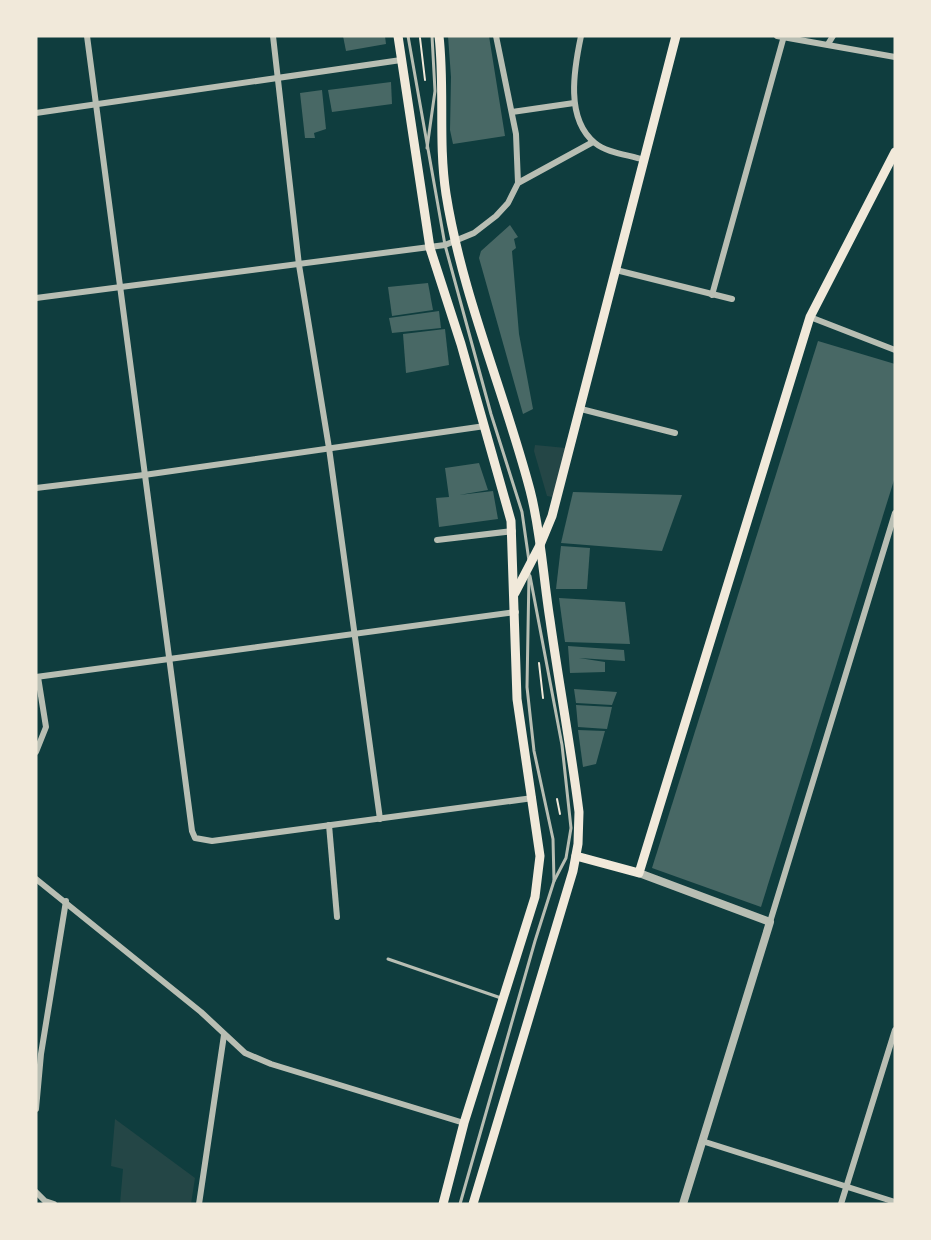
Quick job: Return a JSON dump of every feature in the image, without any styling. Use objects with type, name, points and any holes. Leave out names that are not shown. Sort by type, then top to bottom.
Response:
[{"type":"main road","points":[[398,36],[430,248],[485,426],[513,531],[517,699],[539,837],[539,877],[464,1123],[443,1204]]},
{"type":"main road","points":[[439,36],[442,79],[442,159],[456,241],[530,489],[579,812],[576,856],[473,1204]]},
{"type":"main road","points":[[515,592],[529,568],[552,516],[676,36]]},
{"type":"main road","points":[[576,856],[639,873],[810,317],[895,152]]},
{"type":"street","points":[[87,36],[192,831],[200,841],[212,842],[533,798]]},
{"type":"street","points":[[273,36],[299,266],[329,448],[380,819]]},
{"type":"street","points":[[36,298],[430,248],[445,245],[474,233],[496,216],[508,203],[518,183],[512,112],[496,36]]},
{"type":"street","points":[[581,36],[574,103],[578,117],[594,142],[644,160]]},
{"type":"street","points":[[828,44],[833,36]]},
{"type":"street","points":[[712,295],[782,37],[895,57]]},
{"type":"street","points":[[36,113],[277,76],[401,60]]},
{"type":"street","points":[[512,112],[574,103]]},
{"type":"street","points":[[518,183],[594,142]]},
{"type":"street","points":[[616,270],[732,299]]},
{"type":"street","points":[[810,317],[895,350]]},
{"type":"street","points":[[581,410],[675,433]]},
{"type":"street","points":[[36,488],[144,475],[485,426]]},
{"type":"street","points":[[683,1204],[895,513]]},
{"type":"street","points":[[437,540],[513,531]]},
{"type":"street","points":[[36,752],[46,727],[37,677],[171,660],[354,632],[516,612]]},
{"type":"street","points":[[329,825],[338,917]]},
{"type":"street","points":[[639,873],[771,922]]},
{"type":"street","points":[[36,879],[201,1012],[245,1053],[271,1064],[464,1123]]},
{"type":"street","points":[[36,1109],[39,1054],[66,901]]},
{"type":"street","points":[[841,1204],[895,1030]]},
{"type":"street","points":[[199,1204],[224,1035]]},
{"type":"street","points":[[702,1141],[895,1202]]},
{"type":"street","points":[[36,1192],[45,1201],[54,1204]]},
{"type":"lane","points":[[408,36],[445,245],[491,414],[522,512],[529,568],[562,745],[571,828],[566,858],[554,881],[535,941],[460,1204]]},
{"type":"lane","points":[[427,149],[435,91],[432,36]]},
{"type":"lane","points":[[529,568],[526,678],[534,751],[553,839],[554,881]]},
{"type":"lane","points":[[388,959],[501,998]]},
{"type":"path","points":[[420,38],[425,80]]},
{"type":"path","points":[[538,657],[543,698]]},
{"type":"path","points":[[557,799],[560,814]]},
{"type":"shaded area","points":[[535,445],[566,448],[553,497],[547,496],[534,451]]},
{"type":"shaded area","points":[[115,1119],[195,1178],[191,1204],[120,1204],[123,1169],[111,1166]]},
{"type":"building","points":[[343,36],[385,36],[386,44],[346,51]]},
{"type":"building","points":[[448,36],[489,36],[505,136],[453,144],[450,130],[451,77]]},
{"type":"building","points":[[391,82],[392,104],[332,112],[328,90]]},
{"type":"building","points":[[322,90],[326,129],[314,133],[315,138],[305,138],[300,93]]},
{"type":"building","points":[[510,225],[518,237],[514,239],[516,248],[512,251],[519,334],[533,409],[523,414],[479,258],[481,251]]},
{"type":"building","points":[[428,283],[433,310],[392,316],[388,287]]},
{"type":"building","points":[[439,311],[441,328],[392,333],[389,318]]},
{"type":"building","points":[[445,329],[449,365],[406,373],[403,334]]},
{"type":"building","points":[[818,341],[895,364],[895,477],[761,907],[652,868]]},
{"type":"building","points":[[479,463],[488,490],[459,495],[493,491],[498,519],[439,527],[436,498],[449,497],[445,468]]},
{"type":"building","points":[[573,492],[682,495],[662,551],[561,543]]},
{"type":"building","points":[[561,546],[590,548],[587,589],[556,589]]},
{"type":"building","points":[[559,598],[625,602],[630,644],[565,642]]},
{"type":"building","points":[[568,646],[624,650],[625,661],[579,658],[605,662],[605,672],[570,673]]},
{"type":"building","points":[[574,689],[617,692],[612,705],[576,703]]},
{"type":"building","points":[[576,705],[612,707],[607,729],[578,727]]},
{"type":"building","points":[[578,730],[605,731],[596,764],[583,767]]}]
